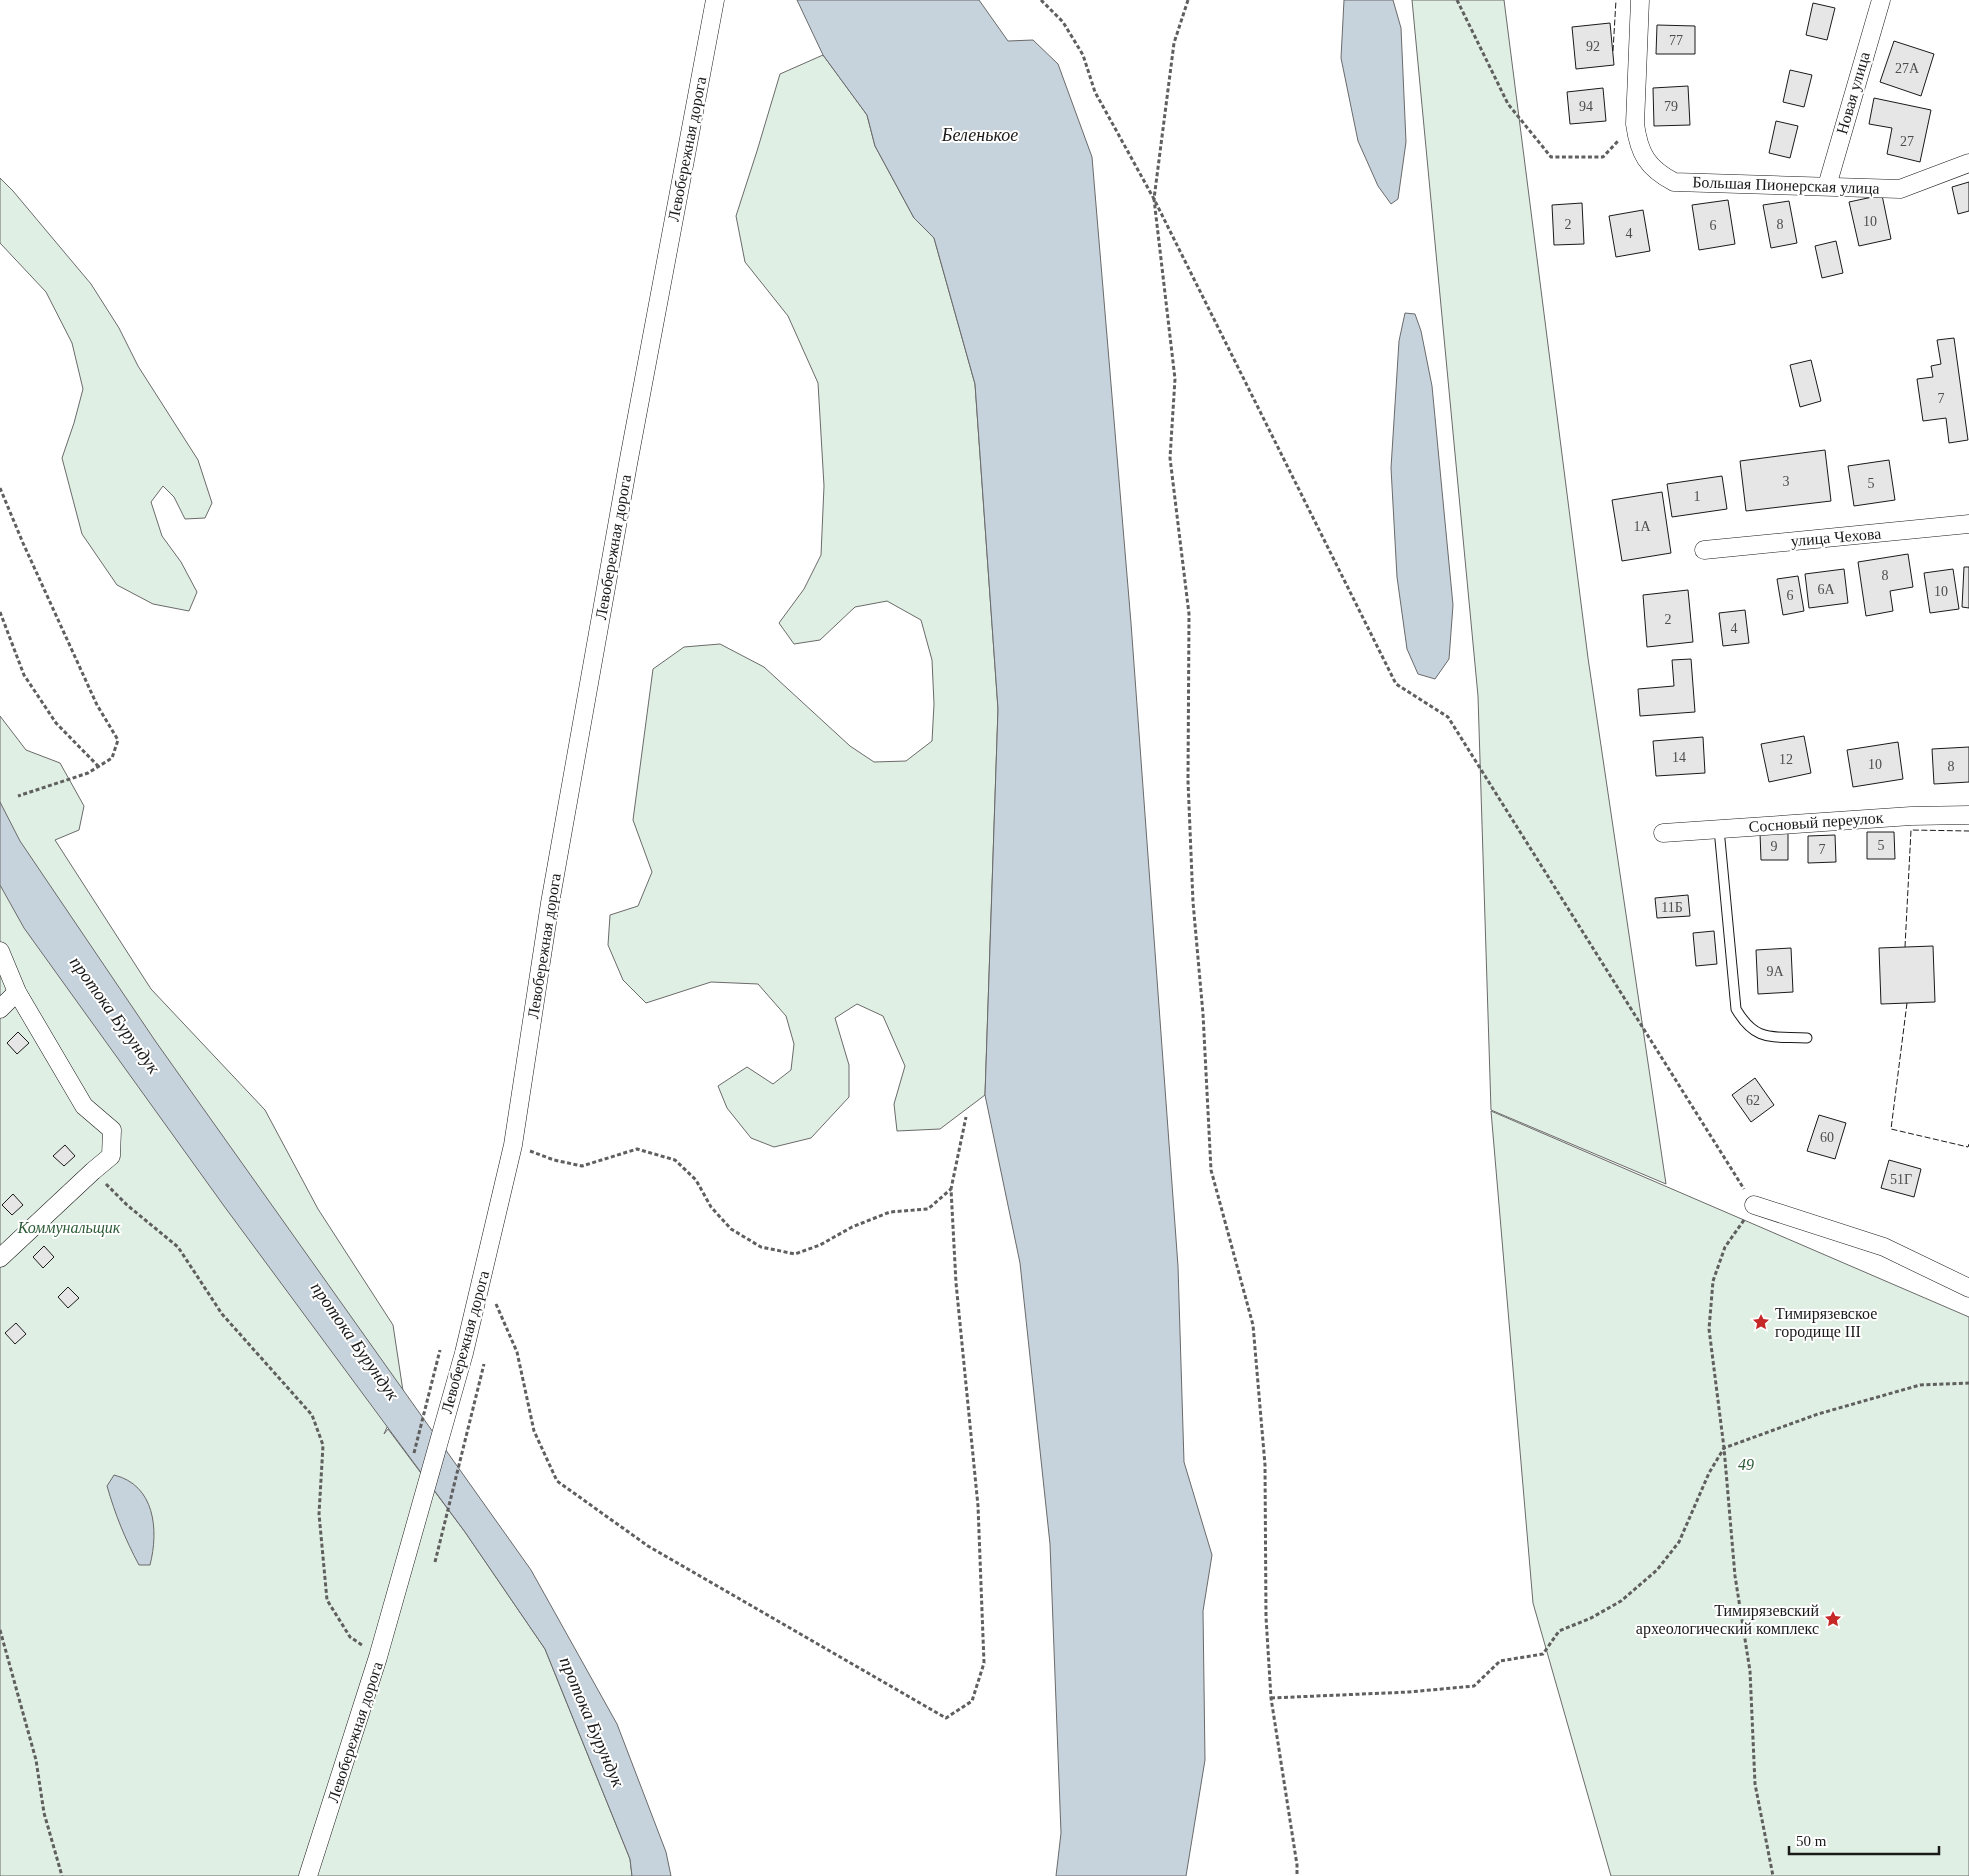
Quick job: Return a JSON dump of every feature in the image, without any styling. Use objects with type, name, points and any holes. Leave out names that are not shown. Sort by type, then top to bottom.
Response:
[{"type":"street","name":"Левобережная дорога","points":[[308,1876],[378,1658],[464,1353],[513,1145],[550,903],[628,464],[715,0]]},
{"type":"street","name":"Большая Пионерская улица","points":[[1640,0],[1635,124],[1638,143],[1646,161],[1660,174],[1674,182],[1900,188],[1969,164]]},
{"type":"street","name":"Новая улица","points":[[1827,186],[1881,0]]},
{"type":"street","name":"улица Чехова","points":[[1704,550],[1969,524]]},
{"type":"street","name":"Сосновый переулок","points":[[1663,833],[1911,816],[1969,816]]},
{"type":"street","points":[[0,951],[17,992],[84,1106],[112,1130],[111,1156],[0,1258]]},
{"type":"street","points":[[0,1009],[17,992]]},
{"type":"street","points":[[1754,1205],[1884,1247],[1969,1288]]},
{"type":"lane","points":[[1719,829],[1736,1009],[1744,1024],[1758,1035],[1807,1038]]},
{"type":"path","points":[[1041,0],[1063,22],[1083,55],[1095,92],[1154,199],[1396,684],[1448,717],[1754,1205],[1725,1247],[1712,1281],[1709,1329],[1724,1448],[1735,1576],[1750,1671],[1755,1784],[1773,1876]]},
{"type":"path","points":[[1188,0],[1174,43],[1154,199],[1174,379],[1170,458],[1189,614],[1188,780],[1192,883],[1203,1014],[1211,1170],[1254,1325],[1265,1465],[1266,1616],[1271,1698],[1297,1865],[1297,1876]]},
{"type":"path","points":[[1457,0],[1508,104],[1551,157],[1603,157],[1635,124]]},
{"type":"path","points":[[0,488],[97,705],[118,740],[112,758],[88,773],[18,796]]},
{"type":"path","points":[[0,612],[24,675],[56,723],[98,767]]},
{"type":"path","points":[[482,1274],[516,1352],[534,1431],[557,1481],[648,1546],[946,1718],[972,1701],[984,1663],[978,1506],[956,1283],[951,1189],[966,1117]]},
{"type":"path","points":[[513,1145],[554,1160],[582,1166],[637,1149],[675,1160],[696,1180],[711,1207],[731,1229],[761,1247],[794,1254],[820,1245],[852,1226],[890,1212],[928,1209],[951,1189]]},
{"type":"path","points":[[93,1171],[127,1205],[178,1247],[222,1314],[312,1415],[323,1445],[319,1514],[328,1600],[350,1637],[378,1658]]},
{"type":"path","points":[[414,1455],[440,1350]]},
{"type":"path","points":[[435,1562],[484,1364]]},
{"type":"path","points":[[1271,1698],[1409,1692],[1474,1686],[1500,1661],[1543,1654],[1559,1631],[1591,1618],[1621,1601],[1657,1570],[1679,1542],[1709,1473],[1724,1448],[1818,1414],[1920,1385],[1969,1383]]},
{"type":"path","points":[[0,1630],[36,1760],[44,1813],[62,1876]]},
{"type":"green space","points":[[1412,0],[1504,0],[1588,658],[1666,1184],[1491,1110],[1478,696]]},
{"type":"green space","points":[[823,55],[867,115],[875,146],[914,218],[934,238],[975,384],[998,709],[985,1095],[940,1129],[897,1131],[894,1104],[905,1066],[883,1016],[857,1004],[835,1018],[849,1065],[849,1097],[811,1138],[774,1147],[751,1138],[727,1108],[718,1086],[747,1067],[773,1084],[791,1070],[794,1044],[786,1016],[758,984],[711,982],[646,1003],[623,980],[608,945],[610,915],[638,906],[652,872],[633,820],[653,669],[684,647],[720,644],[764,667],[850,746],[874,762],[906,761],[932,741],[934,704],[932,660],[921,620],[887,601],[855,607],[820,640],[794,644],[779,623],[804,589],[821,555],[824,486],[818,383],[788,316],[745,262],[736,216],[780,74]]},
{"type":"green space","points":[[0,178],[91,284],[119,328],[138,366],[198,460],[212,503],[205,518],[185,519],[174,497],[163,486],[151,502],[162,536],[181,562],[197,592],[189,611],[153,604],[117,585],[82,534],[62,458],[83,389],[72,343],[46,292],[0,243]]},
{"type":"green space","name":"Коммунальщик","points":[[0,716],[26,750],[60,763],[84,806],[79,830],[55,840],[151,989],[265,1110],[318,1209],[393,1325],[403,1391],[384,1434],[388,1429],[465,1532],[545,1649],[630,1859],[632,1876],[0,1876]]},
{"type":"green space","name":"49","points":[[1491,1111],[1969,1317],[1969,1876],[1611,1876],[1533,1603]]},
{"type":"water","name":"Беленькое","points":[[797,0],[979,0],[1008,41],[1033,40],[1058,64],[1092,157],[1131,623],[1178,1266],[1184,1462],[1212,1555],[1203,1611],[1205,1760],[1186,1876],[1056,1876],[1061,1833],[1050,1544],[1020,1263],[985,1095],[998,709],[975,384],[934,238],[914,218],[875,146],[867,115],[823,55]]},
{"type":"water","points":[[1344,0],[1393,0],[1401,28],[1406,142],[1398,199],[1391,204],[1378,186],[1358,141],[1341,58]]},
{"type":"water","points":[[1405,313],[1415,314],[1421,331],[1432,386],[1453,605],[1449,659],[1435,679],[1418,674],[1407,649],[1397,577],[1391,468],[1399,341]]},
{"type":"water","name":"протока Бурундук","points":[[0,802],[20,841],[156,1042],[531,1570],[617,1724],[666,1852],[671,1876],[632,1876],[630,1859],[545,1649],[465,1532],[224,1206],[24,928],[0,885]]},
{"type":"water","points":[[114,1475],[128,1480],[138,1488],[146,1499],[151,1511],[154,1538],[150,1565],[139,1565],[113,1506],[107,1486]]},
{"type":"building","points":[[1813,3],[1835,8],[1827,40],[1806,35]]},
{"type":"building","points":[[1610,23],[1614,65],[1576,69],[1572,27]]},
{"type":"building","points":[[1657,25],[1695,26],[1695,54],[1656,54]]},
{"type":"building","points":[[1894,41],[1934,54],[1921,96],[1880,82]]},
{"type":"building","points":[[1790,70],[1812,75],[1804,107],[1783,102]]},
{"type":"building","points":[[1688,86],[1690,125],[1654,126],[1653,88]]},
{"type":"building","points":[[1603,88],[1606,121],[1570,124],[1567,92]]},
{"type":"building","points":[[1874,98],[1931,110],[1920,162],[1887,154],[1892,128],[1869,124]]},
{"type":"building","points":[[1776,121],[1798,126],[1790,158],[1769,153]]},
{"type":"building","points":[[1969,182],[1969,211],[1958,214],[1952,187]]},
{"type":"building","points":[[1882,195],[1891,239],[1859,246],[1849,202]]},
{"type":"building","points":[[1728,200],[1735,244],[1699,250],[1692,205]]},
{"type":"building","points":[[1789,201],[1797,243],[1771,248],[1763,205]]},
{"type":"building","points":[[1582,203],[1584,244],[1554,245],[1552,205]]},
{"type":"building","points":[[1643,210],[1650,251],[1616,257],[1609,216]]},
{"type":"building","points":[[1836,241],[1843,273],[1822,278],[1815,246]]},
{"type":"building","points":[[1954,338],[1968,440],[1949,443],[1946,418],[1923,421],[1917,379],[1933,377],[1931,366],[1941,364],[1937,340]]},
{"type":"building","points":[[1811,360],[1821,401],[1800,407],[1790,365]]},
{"type":"building","points":[[1825,450],[1831,501],[1746,511],[1740,461]]},
{"type":"building","points":[[1889,460],[1895,500],[1854,506],[1848,466]]},
{"type":"building","points":[[1722,476],[1727,509],[1672,517],[1667,484]]},
{"type":"building","points":[[1662,492],[1671,553],[1622,561],[1612,500]]},
{"type":"building","points":[[1908,554],[1913,587],[1890,591],[1893,611],[1866,616],[1858,562]]},
{"type":"building","points":[[1964,567],[1969,567],[1969,608],[1962,607]]},
{"type":"building","points":[[1844,569],[1848,603],[1809,608],[1805,574]]},
{"type":"building","points":[[1953,569],[1959,609],[1930,613],[1924,573]]},
{"type":"building","points":[[1798,576],[1804,611],[1783,615],[1777,579]]},
{"type":"building","points":[[1688,590],[1693,642],[1647,647],[1643,595]]},
{"type":"building","points":[[1745,610],[1749,643],[1723,646],[1719,613]]},
{"type":"building","points":[[1691,659],[1695,712],[1640,716],[1638,689],[1674,686],[1672,660]]},
{"type":"building","points":[[1804,736],[1811,773],[1769,782],[1761,744]]},
{"type":"building","points":[[1703,737],[1705,773],[1656,776],[1653,741]]},
{"type":"building","points":[[1898,742],[1903,779],[1853,787],[1847,750]]},
{"type":"building","points":[[1969,747],[1969,782],[1934,784],[1932,749]]},
{"type":"building","points":[[1867,832],[1894,832],[1895,859],[1867,859]]},
{"type":"building","points":[[1760,833],[1788,833],[1788,860],[1761,860]]},
{"type":"building","points":[[1835,835],[1836,862],[1808,863],[1808,836]]},
{"type":"building","points":[[1688,895],[1690,916],[1657,918],[1655,898]]},
{"type":"building","points":[[1714,931],[1717,964],[1696,966],[1693,933]]},
{"type":"building","points":[[1933,946],[1935,1002],[1881,1004],[1879,948]]},
{"type":"building","points":[[1791,948],[1793,992],[1758,994],[1756,950]]},
{"type":"building","points":[[18,1032],[29,1043],[17,1054],[7,1043]]},
{"type":"building","points":[[1755,1078],[1774,1105],[1751,1122],[1732,1095]]},
{"type":"building","points":[[1819,1115],[1846,1123],[1835,1159],[1807,1151]]},
{"type":"building","points":[[65,1145],[75,1156],[64,1166],[53,1156]]},
{"type":"building","points":[[1889,1160],[1921,1169],[1914,1197],[1881,1188]]},
{"type":"building","points":[[13,1194],[23,1205],[12,1215],[2,1205]]},
{"type":"building","points":[[44,1246],[54,1257],[43,1268],[33,1257]]},
{"type":"building","points":[[68,1287],[79,1298],[68,1308],[58,1297]]},
{"type":"building","points":[[16,1323],[26,1334],[15,1344],[5,1333]]},
{"type":"fence","points":[[1613,51],[1616,0]]},
{"type":"fence","points":[[1905,947],[1911,830],[1969,831]]},
{"type":"fence","points":[[1907,1003],[1891,1129],[1968,1147],[1969,1144]]},
{"type":"place","name":"Тимирязевское городище III","points":[[1761,1322]]},
{"type":"place","name":"Тимирязевский археологический комплекс","points":[[1833,1619]]}]
